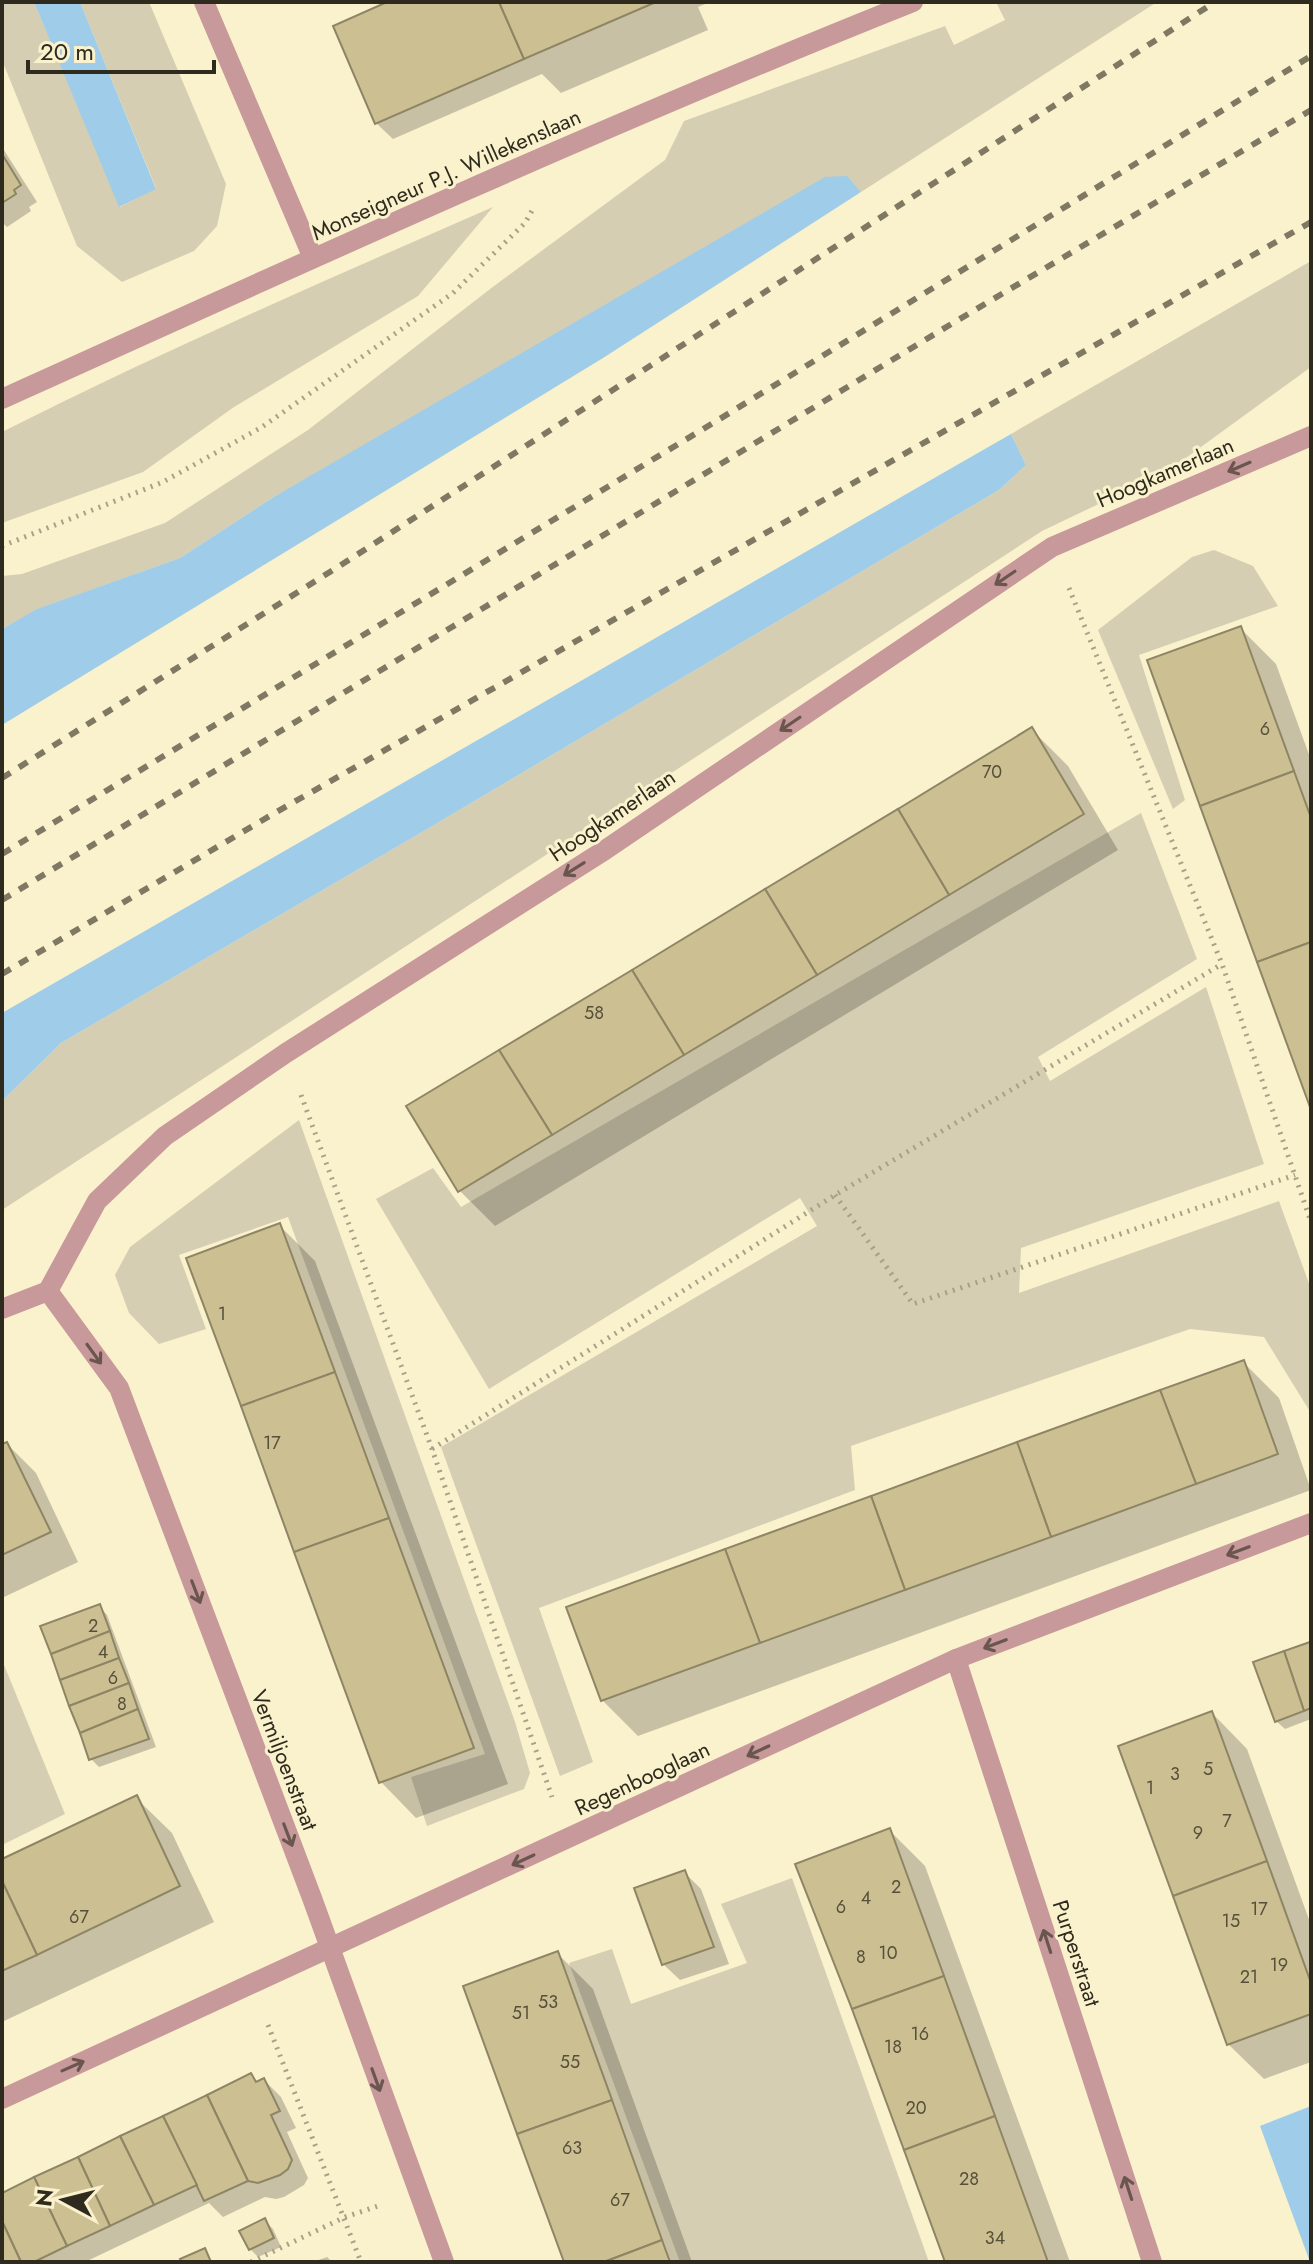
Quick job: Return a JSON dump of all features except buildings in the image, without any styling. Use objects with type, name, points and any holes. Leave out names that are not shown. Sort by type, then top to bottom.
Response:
[{"type":"street","points":[[204,2],[313,258]]},
{"type":"street","name":"Monseigneur P.J. Willekenslaan","points":[[2,399],[313,258],[729,76],[913,2]]},
{"type":"street","name":"Hoogkamerlaan","points":[[48,1291],[97,1201],[165,1136],[286,1053],[605,850],[1052,547],[1311,436]]},
{"type":"street","points":[[2,1309],[48,1291]]},
{"type":"street","name":"Vermiljoenstraat","points":[[48,1291],[119,1388],[312,1898],[444,2262]]},
{"type":"street","name":"Regenbooglaan","points":[[2,2099],[956,1659],[1311,1523]]},
{"type":"street","name":"Purperstraat","points":[[956,1659],[1152,2262]]},
{"type":"path","points":[[2,546],[163,482],[262,427],[453,293],[525,223],[536,204]]},
{"type":"path","points":[[1052,547],[1222,964],[1311,1222]]},
{"type":"path","points":[[432,1449],[835,1195],[1222,964]]},
{"type":"path","points":[[286,1053],[432,1449],[567,1840]]},
{"type":"path","points":[[835,1195],[913,1304],[1295,1175]]},
{"type":"path","points":[[252,1985],[361,2262]]},
{"type":"path","points":[[251,2262],[345,2217],[417,2193]]},
{"type":"shaded area","points":[[2,2],[34,2],[120,207],[156,188],[80,2],[149,2],[226,184],[217,226],[194,251],[122,282],[77,246],[2,60]]},
{"type":"shaded area","points":[[996,2],[1157,2],[861,192],[847,177],[272,498],[180,558],[38,609],[2,629],[2,576],[22,574],[165,523],[308,430],[494,286],[665,160],[684,121],[945,26],[954,45],[1005,20]]},
{"type":"shaded area","points":[[493,207],[418,296],[234,407],[143,472],[2,523],[2,432],[185,344]]},
{"type":"shaded area","points":[[1311,261],[1311,367],[1168,471],[1042,531],[2,1210],[2,1101],[61,1043],[999,490],[1026,465],[1011,434]]},
{"type":"shaded area","points":[[1214,550],[1253,566],[1278,606],[1139,655],[1185,800],[1173,809],[1098,630],[1192,557]]},
{"type":"shaded area","points":[[1141,813],[1197,959],[1038,1057],[1050,1081],[1206,987],[1264,1164],[1021,1248],[1019,1293],[1279,1201],[1311,1289],[1311,1409],[1264,1337],[1190,1329],[851,1446],[855,1490],[539,1608],[593,1762],[560,1776],[441,1447],[817,1226],[800,1198],[489,1389],[376,1199],[433,1168],[461,1207]]},
{"type":"shaded area","points":[[299,1120],[515,1722],[530,1773],[524,1789],[427,1826],[411,1777],[485,1754],[288,1217],[179,1255],[206,1329],[159,1344],[129,1313],[115,1275],[130,1247]]},
{"type":"shaded area","points":[[2,1660],[65,1814],[2,1845]]},
{"type":"shaded area","points":[[792,1878],[929,2262],[680,2262],[569,1963],[612,1949],[631,2004],[747,1963],[721,1904]]},
{"type":"water","points":[[34,2],[80,2],[156,189],[119,207]]},
{"type":"water","points":[[847,176],[861,192],[603,358],[2,725],[2,629],[37,609],[180,558],[272,498],[825,177]]},
{"type":"water","points":[[1011,434],[1026,465],[999,490],[61,1043],[2,1101],[2,1013]]},
{"type":"water","points":[[1311,2106],[1311,2262],[1310,2262],[1260,2126]]},
{"type":"railway","points":[[2,778],[341,565],[1215,2]]},
{"type":"railway","points":[[2,854],[1311,56]]},
{"type":"railway","points":[[2,900],[948,326],[1311,110]]},
{"type":"railway","points":[[2,974],[273,814],[1311,222]]}]
